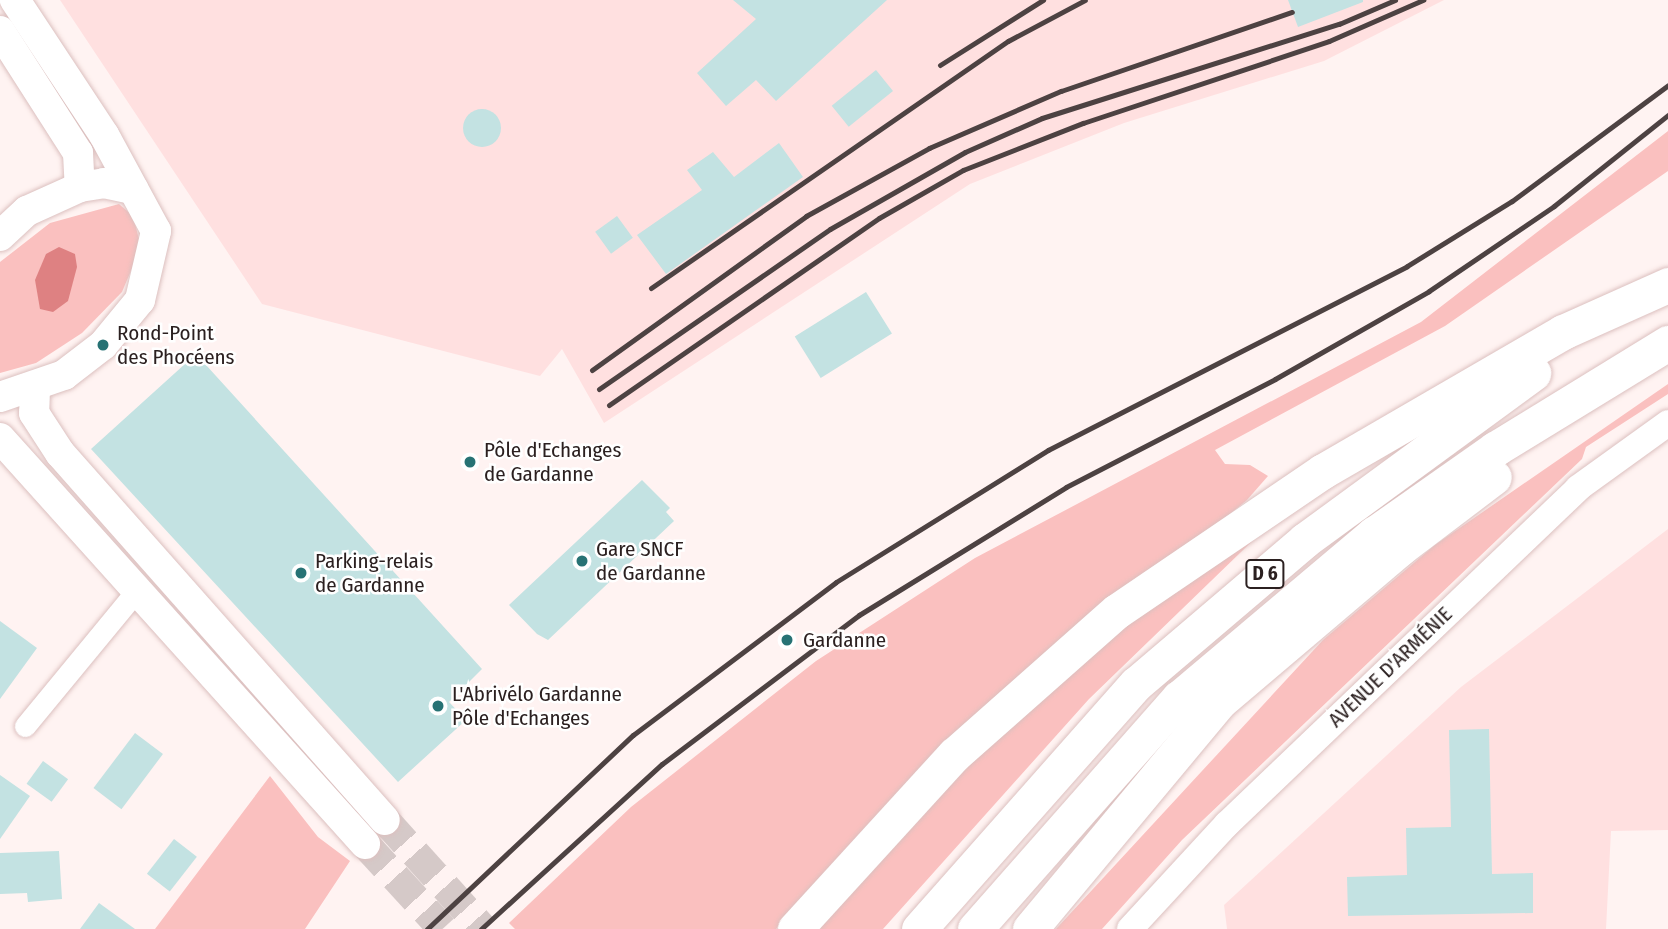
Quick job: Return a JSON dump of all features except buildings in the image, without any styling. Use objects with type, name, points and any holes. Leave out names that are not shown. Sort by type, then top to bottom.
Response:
[{"type":"highway","points":[[795,929],[954,755],[1117,611],[1323,471],[1563,332],[1668,285]]},
{"type":"highway","name":"D 6","points":[[919,929],[1136,684],[1305,540],[1414,456],[1668,285]]},
{"type":"highway","name":"D 6","points":[[975,929],[1189,690],[1374,534],[1495,449],[1668,343]]},
{"type":"highway","points":[[1030,929],[1220,701],[1399,549],[1668,359]]},
{"type":"main road","points":[[0,397],[35,389],[103,345],[139,300],[156,230],[15,0]]},
{"type":"main road","points":[[0,31],[78,153],[80,187]]},
{"type":"main road","points":[[0,236],[27,211],[80,187],[104,183],[133,189]]},
{"type":"main road","points":[[35,389],[34,413],[60,453],[385,820]]},
{"type":"main road","points":[[0,438],[366,844]]},
{"type":"street","name":"AVENUE D'ARMÉNIE","points":[[1130,929],[1227,824],[1578,488],[1668,423]]},
{"type":"street","points":[[25,726],[138,589]]},
{"type":"shaded area","points":[[60,0],[1444,0],[1324,61],[1124,123],[970,184],[604,423],[562,349],[540,376],[262,304]]},
{"type":"shaded area","points":[[1668,131],[1668,171],[1445,326],[1215,450],[1225,464],[1250,465],[1268,476],[1247,500],[948,743],[776,929],[515,929],[509,923],[631,807],[816,661],[975,558],[1421,322]]},
{"type":"shaded area","points":[[119,204],[133,216],[141,247],[122,292],[82,333],[36,363],[0,373],[0,262],[50,223]]},
{"type":"shaded area","points":[[59,247],[75,254],[77,267],[68,301],[53,312],[40,309],[35,280],[46,254]]},
{"type":"shaded area","points":[[1668,384],[1668,394],[1586,447],[1582,459],[1182,840],[1102,929],[1056,929],[1323,640],[1435,545]]},
{"type":"shaded area","points":[[1273,521],[1089,699],[883,929],[815,929],[998,735],[1116,633]]},
{"type":"shaded area","points":[[1668,529],[1668,830],[1611,831],[1606,929],[1227,929],[1224,905],[1461,687]]},
{"type":"shaded area","points":[[270,776],[318,837],[350,861],[305,929],[155,929]]},
{"type":"tunnel","points":[[385,820],[483,929]]},
{"type":"tunnel","points":[[365,844],[443,929]]},
{"type":"railway","points":[[940,65],[1043,0]]},
{"type":"railway","points":[[651,288],[1008,41],[1085,0]]},
{"type":"railway","points":[[599,389],[830,229],[965,152],[1042,118],[1339,24],[1395,0]]},
{"type":"railway","points":[[609,405],[879,218],[963,170],[1083,123],[1329,41],[1423,0]]},
{"type":"railway","points":[[592,370],[806,216],[929,148],[1061,91],[1292,12]]},
{"type":"railway","points":[[427,929],[633,735],[836,582],[1048,450],[1407,266],[1512,201],[1668,85]]},
{"type":"railway","points":[[481,929],[662,764],[859,615],[1066,487],[1275,379],[1429,291],[1554,206],[1668,115]]},
{"type":"place","name":"Rond-Point des Phocéens","points":[[103,345]]},
{"type":"place","name":"Pôle d'Echanges de Gardanne","points":[[470,462]]},
{"type":"place","name":"Gare SNCF de Gardanne","points":[[582,561]]},
{"type":"place","name":"Parking-relais de Gardanne","points":[[301,573]]},
{"type":"place","name":"Gardanne","points":[[787,640]]},
{"type":"place","name":"L'Abrivélo Gardanne Pôle d'Echanges","points":[[438,706]]}]
